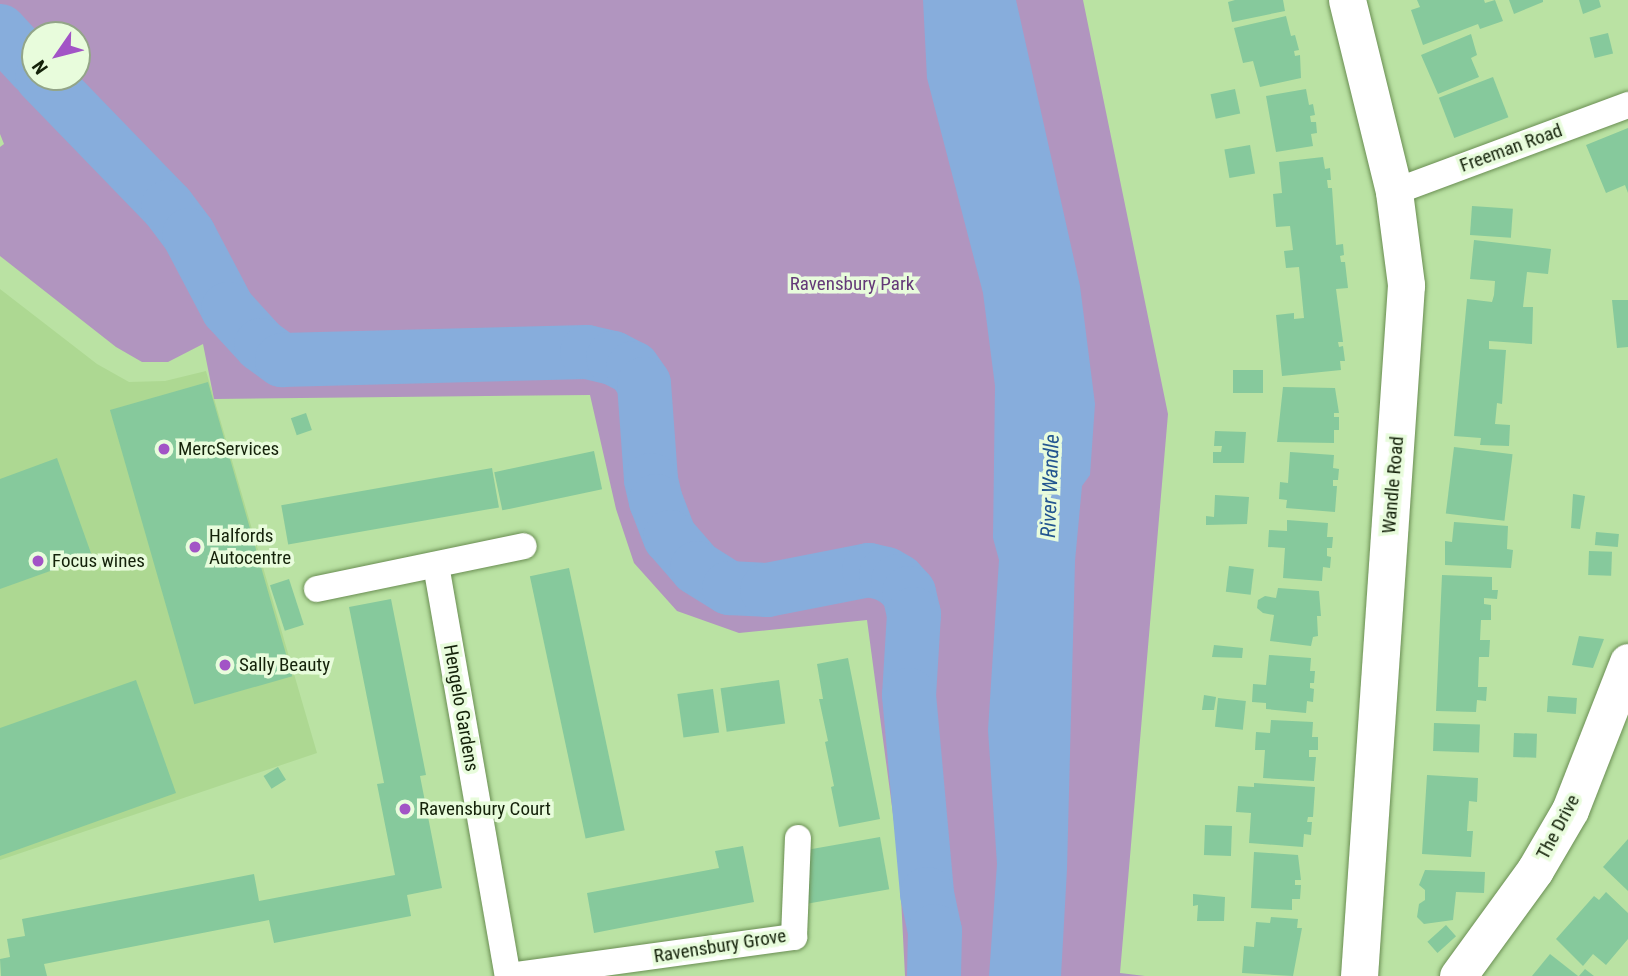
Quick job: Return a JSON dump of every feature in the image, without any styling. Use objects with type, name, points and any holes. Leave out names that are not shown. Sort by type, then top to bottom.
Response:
[{"type":"street","name":"Wandle Road","points":[[1347,0],[1394,192],[1404,255],[1406,302],[1359,976]]},
{"type":"street","name":"Freeman Road","points":[[1394,192],[1628,105]]},
{"type":"street","points":[[317,589],[524,546]]},
{"type":"street","name":"Hengelo Gardens","points":[[436,565],[508,976]]},
{"type":"street","name":"The Drive","points":[[1458,976],[1535,870],[1570,810],[1628,662]]},
{"type":"street","name":"Ravensbury Grove","points":[[508,976],[658,966],[794,937],[798,838]]},
{"type":"shaded area","points":[[0,289],[97,364],[129,382],[165,381],[206,371],[317,753],[0,860]]},
{"type":"green space","name":"Ravensbury Park","points":[[0,0],[1083,0],[1168,414],[1120,973],[1145,976],[905,976],[899,859],[867,620],[739,633],[677,611],[634,563],[616,509],[590,395],[214,399],[203,344],[168,362],[142,362],[116,347],[0,256],[0,147],[4,144],[0,134]]},
{"type":"water","name":"River Wandle","points":[[923,0],[1016,0],[1080,286],[1095,404],[1090,475],[1082,486],[1075,561],[1067,869],[1061,976],[989,976],[997,864],[988,730],[999,560],[993,538],[995,386],[983,293],[927,78]]},
{"type":"building","points":[[1283,0],[1285,11],[1232,22],[1228,2]]},
{"type":"building","points":[[1417,0],[1484,0],[1485,3],[1495,0],[1503,21],[1480,29],[1478,24],[1423,45],[1411,10],[1420,7]]},
{"type":"building","points":[[1509,0],[1543,0],[1543,2],[1514,14]]},
{"type":"building","points":[[1579,0],[1599,0],[1601,7],[1583,14]]},
{"type":"building","points":[[1286,16],[1291,36],[1295,35],[1299,50],[1294,51],[1295,56],[1300,55],[1301,78],[1260,87],[1253,61],[1243,63],[1234,28]]},
{"type":"building","points":[[1608,33],[1613,53],[1595,58],[1590,38]]},
{"type":"building","points":[[1471,34],[1477,55],[1471,58],[1479,77],[1438,94],[1421,55]]},
{"type":"building","points":[[1493,77],[1508,117],[1454,138],[1439,98]]},
{"type":"building","points":[[1235,89],[1240,113],[1216,119],[1211,94]]},
{"type":"building","points":[[1306,89],[1309,105],[1313,104],[1315,115],[1310,116],[1311,122],[1316,122],[1317,133],[1311,134],[1313,146],[1276,152],[1266,96]]},
{"type":"building","points":[[1628,128],[1628,193],[1625,185],[1606,193],[1586,145]]},
{"type":"building","points":[[1250,145],[1255,174],[1229,178],[1224,150]]},
{"type":"building","points":[[1323,157],[1325,169],[1330,168],[1331,180],[1327,180],[1328,188],[1332,188],[1336,245],[1343,244],[1344,255],[1340,256],[1341,262],[1345,262],[1348,288],[1336,289],[1343,342],[1338,342],[1339,347],[1343,346],[1345,361],[1340,361],[1341,370],[1282,376],[1276,315],[1294,313],[1294,319],[1304,318],[1299,267],[1286,268],[1284,251],[1293,250],[1290,226],[1276,227],[1273,194],[1282,193],[1279,162]]},
{"type":"building","points":[[1472,206],[1513,209],[1511,238],[1470,235]]},
{"type":"building","points":[[1474,240],[1551,249],[1548,274],[1527,272],[1523,307],[1533,307],[1532,344],[1489,341],[1489,349],[1506,350],[1502,404],[1497,403],[1495,424],[1510,425],[1509,446],[1480,445],[1481,438],[1454,436],[1467,299],[1492,302],[1494,295],[1495,281],[1470,279]]},
{"type":"building","points":[[1612,300],[1628,300],[1628,347],[1617,348]]},
{"type":"building","points":[[1233,370],[1263,370],[1263,393],[1233,393]]},
{"type":"building","points":[[208,382],[292,676],[194,704],[110,410]]},
{"type":"building","points":[[1283,387],[1335,388],[1339,413],[1334,413],[1334,417],[1339,417],[1339,430],[1334,430],[1334,443],[1277,442]]},
{"type":"building","points":[[306,413],[312,430],[297,435],[291,418]]},
{"type":"building","points":[[1215,431],[1246,432],[1244,463],[1213,463],[1213,452],[1221,452],[1222,446],[1214,446]]},
{"type":"building","points":[[1454,447],[1513,454],[1504,521],[1446,514]]},
{"type":"building","points":[[594,451],[602,489],[502,510],[494,472]]},
{"type":"building","points":[[1290,452],[1334,455],[1333,468],[1339,469],[1338,480],[1333,480],[1333,486],[1337,486],[1335,512],[1286,508],[1287,500],[1279,499],[1280,482],[1288,483]]},
{"type":"building","points":[[57,458],[92,556],[0,589],[0,479]]},
{"type":"building","points":[[492,468],[499,507],[288,545],[281,505]]},
{"type":"building","points":[[1573,494],[1585,496],[1580,529],[1571,528]]},
{"type":"building","points":[[1215,495],[1249,497],[1247,524],[1206,525],[1206,516],[1214,517]]},
{"type":"building","points":[[1287,520],[1328,523],[1327,537],[1333,537],[1332,548],[1327,548],[1327,556],[1331,557],[1330,568],[1323,567],[1322,581],[1283,578],[1285,548],[1268,547],[1269,530],[1287,531]]},
{"type":"building","points":[[1454,522],[1508,526],[1507,549],[1513,550],[1511,568],[1445,565],[1445,541],[1452,542]]},
{"type":"building","points":[[1596,532],[1619,534],[1618,547],[1595,545]]},
{"type":"building","points":[[1589,551],[1612,552],[1611,576],[1588,575]]},
{"type":"building","points":[[1229,566],[1254,569],[1251,595],[1226,592]]},
{"type":"building","points":[[569,568],[625,830],[586,838],[530,576]]},
{"type":"building","points":[[1442,575],[1492,577],[1492,590],[1498,590],[1497,599],[1484,598],[1484,604],[1491,605],[1491,620],[1481,620],[1480,640],[1490,640],[1489,657],[1479,657],[1478,687],[1487,687],[1486,701],[1477,700],[1476,712],[1436,711]]},
{"type":"building","points":[[289,579],[304,625],[285,631],[270,585]]},
{"type":"building","points":[[1278,588],[1319,591],[1321,616],[1317,616],[1318,636],[1313,637],[1311,646],[1270,641],[1274,615],[1263,613],[1257,608],[1258,600],[1265,596],[1276,598]]},
{"type":"building","name":"Ravensbury Court","points":[[391,599],[426,775],[420,776],[442,888],[407,895],[411,916],[274,943],[269,920],[44,964],[47,976],[1,976],[0,959],[10,957],[7,939],[25,936],[22,919],[254,874],[259,901],[395,875],[377,784],[384,783],[349,607]]},
{"type":"building","points":[[1579,636],[1604,639],[1593,668],[1572,665]]},
{"type":"building","points":[[1214,645],[1243,648],[1242,658],[1212,657]]},
{"type":"building","points":[[1269,655],[1311,658],[1310,671],[1315,671],[1314,683],[1310,683],[1310,688],[1314,689],[1313,702],[1307,701],[1306,713],[1266,709],[1266,703],[1252,702],[1253,684],[1266,685]]},
{"type":"building","points":[[848,658],[880,819],[839,827],[825,742],[828,741],[819,699],[823,699],[817,664]]},
{"type":"building","points":[[136,680],[176,793],[0,856],[0,728]]},
{"type":"building","points":[[779,680],[785,724],[727,732],[721,688]]},
{"type":"building","points":[[713,689],[719,733],[683,738],[677,694]]},
{"type":"building","points":[[1204,695],[1216,697],[1214,710],[1202,710]]},
{"type":"building","points":[[1548,696],[1577,698],[1576,714],[1547,712]]},
{"type":"building","points":[[1218,698],[1246,701],[1243,730],[1215,727]]},
{"type":"building","points":[[1271,720],[1313,722],[1312,737],[1318,737],[1318,750],[1309,750],[1309,757],[1316,757],[1314,781],[1263,778],[1265,750],[1255,750],[1256,732],[1270,733]]},
{"type":"building","points":[[1434,723],[1480,725],[1479,753],[1433,751]]},
{"type":"building","points":[[1514,733],[1537,734],[1536,758],[1513,757]]},
{"type":"building","points":[[278,767],[286,780],[272,789],[264,776]]},
{"type":"building","points":[[1427,775],[1478,778],[1477,802],[1469,801],[1467,831],[1473,831],[1471,857],[1422,854]]},
{"type":"building","points":[[1254,783],[1315,787],[1313,817],[1308,817],[1307,822],[1312,822],[1311,835],[1304,834],[1303,847],[1249,843],[1251,813],[1236,812],[1238,786],[1254,787]]},
{"type":"building","points":[[1205,825],[1232,826],[1231,856],[1204,855]]},
{"type":"building","points":[[880,837],[889,889],[808,903],[799,851]]},
{"type":"building","points":[[1628,839],[1628,891],[1603,867]]},
{"type":"building","points":[[743,846],[754,902],[594,933],[587,893],[719,868],[715,851]]},
{"type":"building","points":[[1254,852],[1298,855],[1301,880],[1295,880],[1295,885],[1301,885],[1300,899],[1292,899],[1292,910],[1251,908]]},
{"type":"building","points":[[1425,870],[1485,872],[1484,893],[1456,892],[1453,920],[1424,924],[1417,917],[1419,904],[1425,900],[1425,890],[1419,885]]},
{"type":"building","points":[[1606,892],[1628,913],[1628,939],[1606,965],[1593,954],[1583,966],[1556,939],[1594,896],[1599,900]]},
{"type":"building","points":[[1193,894],[1225,897],[1224,921],[1197,921],[1198,905],[1193,906]]},
{"type":"building","points":[[1271,917],[1298,919],[1297,928],[1302,928],[1293,976],[1242,973],[1244,946],[1254,947],[1256,922],[1270,923]]},
{"type":"building","points":[[1446,925],[1456,936],[1437,953],[1427,942]]},
{"type":"building","points":[[1550,954],[1578,976],[1532,976]]},
{"type":"building","points":[[1585,969],[1594,976],[1579,976]]},
{"type":"waterway","points":[[0,31],[21,54]]},
{"type":"waterway","points":[[56,91],[168,207],[189,235],[228,309],[261,345],[282,360],[587,352],[613,358],[633,368],[644,384],[651,480],[656,501],[670,537],[697,568],[729,588],[767,590],[869,570],[886,574],[898,581],[909,593],[914,614],[909,695],[927,894],[935,931],[934,976]]},
{"type":"place","name":"MercServices","points":[[164,449]]},
{"type":"place","name":"Halfords Autocentre","points":[[195,547]]},
{"type":"place","name":"Focus wines","points":[[38,561]]},
{"type":"place","name":"Sally Beauty","points":[[225,665]]},
{"type":"place","name":"Ravensbury Court","points":[[405,809]]}]
